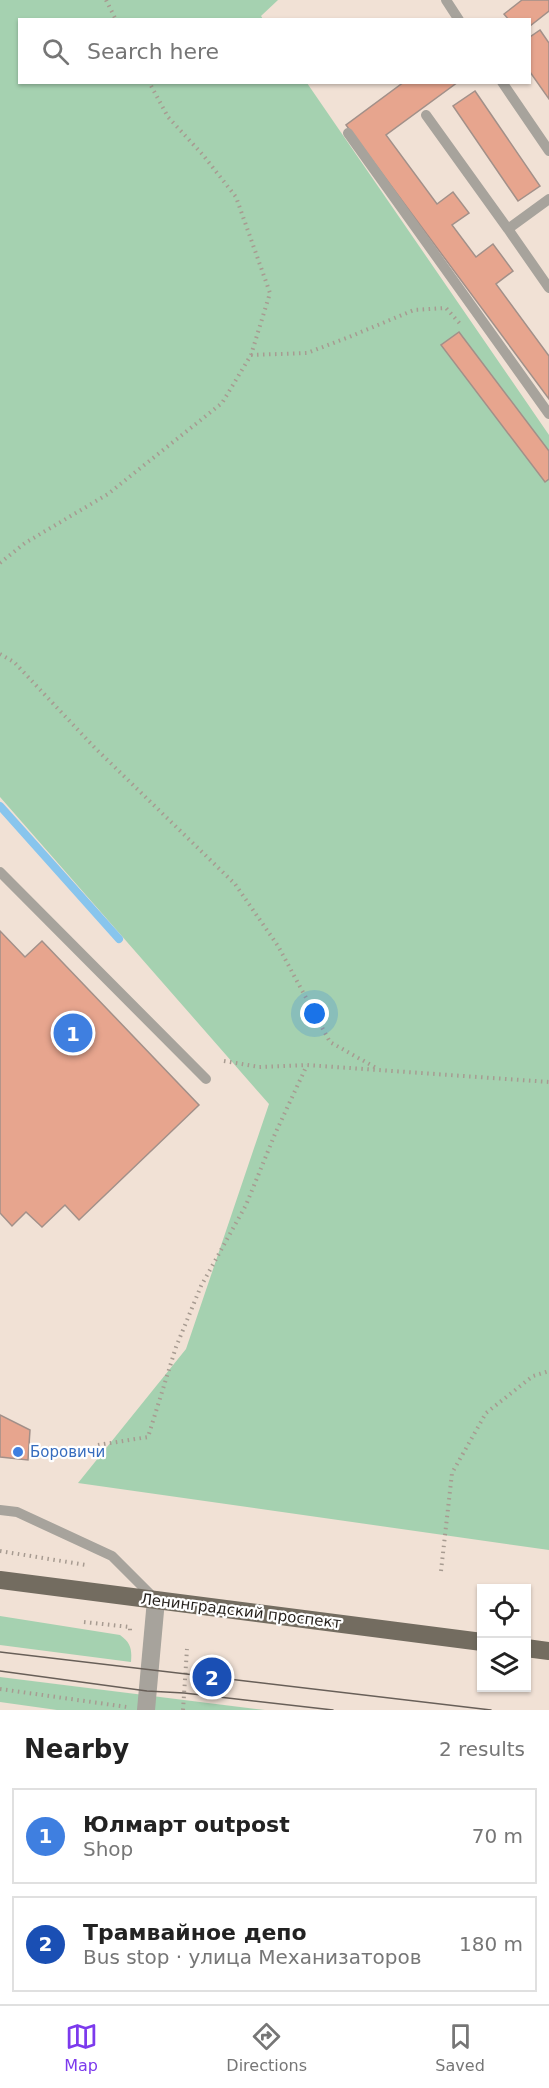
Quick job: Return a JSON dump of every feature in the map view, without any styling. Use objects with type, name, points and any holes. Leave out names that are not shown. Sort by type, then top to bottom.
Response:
[{"type":"main road","name":"Ленинградский проспект","points":[[0,1580],[477,1641]]},
{"type":"main road","points":[[531,1649],[549,1651]]},
{"type":"street","points":[[146,1710],[156,1600]]},
{"type":"lane","points":[[446,0],[458,18]]},
{"type":"lane","points":[[503,84],[549,152]]},
{"type":"lane","points":[[426,115],[549,288]]},
{"type":"lane","points":[[348,133],[549,414]]},
{"type":"lane","points":[[508,229],[549,200]]},
{"type":"lane","points":[[0,872],[206,1079]]},
{"type":"lane","points":[[0,1510],[16,1512],[112,1556],[156,1600]]},
{"type":"path","points":[[106,0],[115,18]]},
{"type":"path","points":[[0,563],[25,543],[108,494],[222,403],[250,355],[270,293],[236,197],[203,155],[168,117],[150,84]]},
{"type":"path","points":[[250,355],[307,353],[414,310],[446,308],[462,326]]},
{"type":"path","points":[[0,654],[14,662],[95,748],[235,884],[278,946],[330,1042],[378,1069]]},
{"type":"path","points":[[224,1061],[259,1067],[307,1065],[549,1082]]},
{"type":"path","points":[[98,1445],[148,1437],[176,1347],[201,1286],[246,1205],[307,1065]]},
{"type":"path","points":[[441,1571],[452,1473],[486,1413],[533,1376],[549,1371]]},
{"type":"path","points":[[0,1551],[90,1566]]},
{"type":"path","points":[[84,1622],[130,1627],[129,1634]]},
{"type":"path","points":[[183,1710],[186,1649]]},
{"type":"path","points":[[0,1689],[146,1710]]},
{"type":"green space","points":[[0,0],[278,0],[261,16],[262,18],[18,18],[18,84],[308,84],[549,435],[549,1550],[78,1483],[186,1349],[269,1104],[0,797]]},
{"type":"green space","points":[[0,1616],[120,1635],[130,1647],[131,1662],[0,1645]]},
{"type":"green space","points":[[0,1677],[265,1710],[57,1710],[0,1702]]},
{"type":"building","points":[[522,0],[549,0],[549,11],[531,25],[531,18],[507,18],[504,14]]},
{"type":"building","points":[[540,30],[549,43],[549,99],[531,73],[531,36]]},
{"type":"building","points":[[401,84],[455,84],[386,135],[437,204],[453,192],[469,213],[452,225],[476,257],[493,244],[513,271],[496,284],[549,356],[549,399],[346,125]]},
{"type":"building","points":[[475,91],[540,186],[518,201],[453,106]]},
{"type":"building","points":[[459,332],[549,451],[549,479],[545,482],[441,345]]},
{"type":"building","points":[[0,931],[25,957],[42,941],[199,1105],[79,1220],[65,1205],[42,1227],[26,1212],[12,1226],[0,1213]]},
{"type":"building","points":[[0,1415],[30,1430],[28,1460],[0,1457]]},
{"type":"waterway","points":[[0,806],[119,939]]},
{"type":"tram line","points":[[0,1652],[491,1710]]},
{"type":"tram line","points":[[0,1671],[147,1691],[333,1710]]},
{"type":"place","name":"Юлмарт outpost","points":[[73,1033]]},
{"type":"place","name":"Боровичи","points":[[18,1452]]},
{"type":"place","name":"Трамвайное депо","points":[[212,1677]]}]
